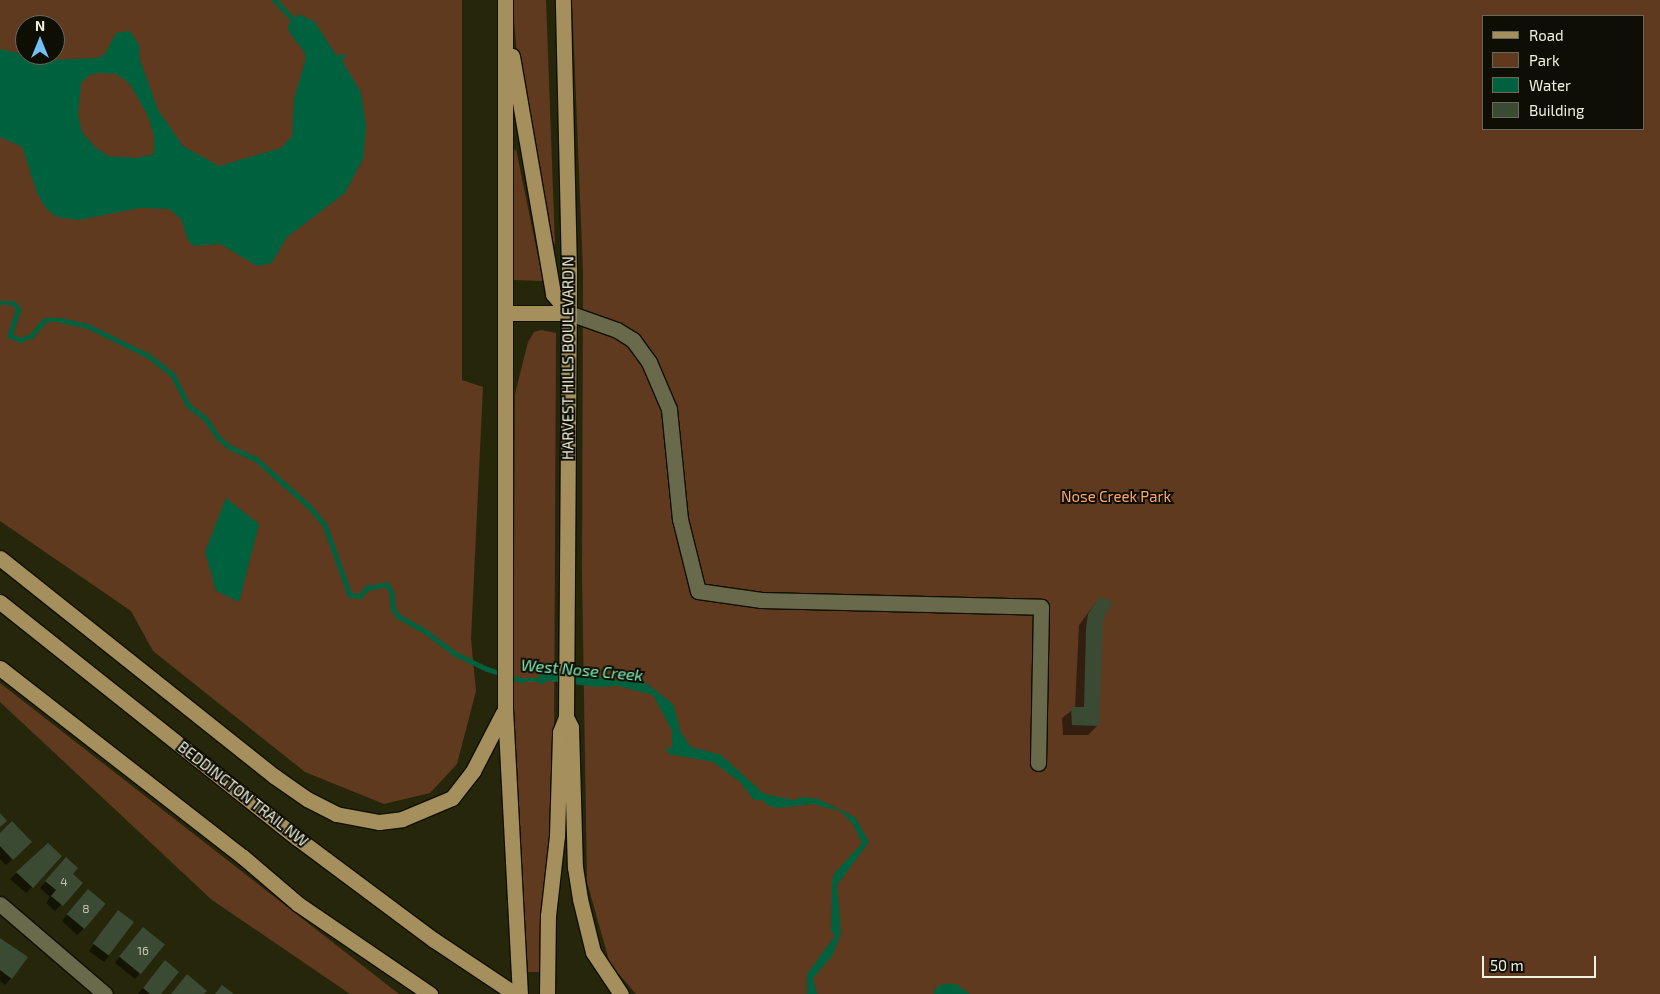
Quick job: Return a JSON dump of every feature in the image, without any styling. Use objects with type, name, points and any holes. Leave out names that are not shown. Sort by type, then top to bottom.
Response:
[{"type":"main road","name":"HARVEST HILLS BOULEVARD N","points":[[563,0],[569,313],[566,717]]},
{"type":"main road","points":[[505,6],[553,294],[569,313]]},
{"type":"main road","points":[[505,6],[505,710],[520,994]]},
{"type":"main road","points":[[505,313],[569,313]]},
{"type":"main road","points":[[0,558],[274,776],[307,799],[354,819],[379,822],[402,819],[452,798],[473,771],[505,710]]},
{"type":"main road","name":"BEDDINGTON TRAIL NW","points":[[0,602],[297,838],[515,994]]},
{"type":"main road","points":[[0,668],[243,857],[298,904],[416,994]]},
{"type":"main road","points":[[547,994],[548,916],[557,836],[560,732],[566,717]]},
{"type":"main road","points":[[566,717],[572,727],[575,858],[582,908],[593,952],[621,994]]},
{"type":"main road","points":[[298,904],[430,994]]},
{"type":"street","points":[[569,313],[617,330],[633,340],[649,362],[669,409],[680,519],[698,591],[761,600],[1041,607],[1038,763]]},
{"type":"street","points":[[0,904],[105,994]]},
{"type":"green space","points":[[0,0],[462,0],[462,380],[483,387],[471,639],[476,691],[457,764],[430,793],[384,804],[305,772],[153,651],[131,611],[0,521]]},
{"type":"green space","points":[[512,0],[546,0],[555,244],[550,244],[517,54]]},
{"type":"green space","name":"Nose Creek Park","points":[[572,0],[1660,0],[1660,994],[636,994],[610,964],[587,882],[582,575],[583,271]]},
{"type":"green space","points":[[516,149],[543,281],[514,280],[513,152]]},
{"type":"green space","points":[[541,330],[556,333],[553,837],[540,972],[528,972],[513,770],[515,394],[528,342],[534,332]]},
{"type":"green space","points":[[0,683],[399,994],[350,994],[212,900],[0,702]]},
{"type":"water","points":[[298,14],[314,21],[336,55],[347,55],[342,61],[361,92],[366,126],[363,159],[345,193],[286,238],[272,263],[257,266],[220,244],[194,246],[188,241],[181,219],[169,209],[140,208],[79,220],[56,217],[45,207],[37,193],[22,147],[0,137],[0,49],[15,52],[15,65],[65,65],[65,59],[97,58],[104,55],[116,33],[130,31],[139,45],[140,60],[158,110],[183,146],[219,166],[281,148],[292,136],[294,98],[305,62],[305,53],[289,32],[288,25]],"holes":[[[99,73],[116,74],[129,83],[148,116],[154,137],[154,154],[136,158],[108,156],[94,146],[82,132],[78,115],[81,84],[89,75]]]},
{"type":"water","points":[[226,498],[259,524],[239,602],[216,591],[205,552]]},
{"type":"water","points":[[547,671],[551,675],[594,673],[604,679],[646,683],[673,704],[681,733],[691,747],[721,755],[764,794],[794,800],[803,797],[818,799],[855,817],[869,842],[837,885],[841,934],[832,956],[813,978],[817,994],[807,994],[807,974],[835,936],[831,931],[832,883],[834,874],[862,843],[853,824],[840,811],[812,804],[779,808],[769,806],[762,800],[754,800],[740,782],[713,762],[669,754],[664,747],[672,749],[672,731],[653,695],[618,686],[596,687],[548,681],[540,685],[539,674]]},
{"type":"water","points":[[944,984],[956,984],[970,994],[934,994],[935,988]]},
{"type":"building","points":[[1099,597],[1114,602],[1103,619],[1099,726],[1072,725],[1071,707],[1084,707],[1088,614]]},
{"type":"building","points":[[0,813],[7,821],[0,827]]},
{"type":"building","points":[[12,821],[32,842],[13,860],[0,846],[0,833]]},
{"type":"building","points":[[48,843],[62,856],[33,888],[16,872]]},
{"type":"building","points":[[66,857],[78,868],[73,874],[83,883],[63,906],[51,896],[56,890],[45,881]]},
{"type":"building","points":[[88,889],[106,904],[84,929],[67,914]]},
{"type":"building","points":[[118,910],[134,922],[109,956],[93,944]]},
{"type":"building","points":[[143,927],[165,945],[141,974],[119,957]]},
{"type":"building","points":[[0,938],[28,957],[12,979],[0,970]]},
{"type":"building","points":[[165,960],[179,972],[161,994],[150,994],[143,988]]},
{"type":"building","points":[[187,974],[207,991],[204,994],[171,994]]},
{"type":"building","points":[[222,985],[234,994],[215,994]]},
{"type":"waterway","points":[[275,0],[292,18]]},
{"type":"waterway","name":"West Nose Creek","points":[[0,303],[13,303],[19,309],[10,335],[20,340],[31,336],[45,320],[60,320],[88,326],[149,356],[173,375],[189,406],[206,419],[218,437],[230,447],[256,459],[309,506],[325,525],[350,595],[360,596],[367,588],[387,584],[392,593],[393,608],[398,616],[425,631],[456,654],[487,669],[521,680],[544,680]]}]
